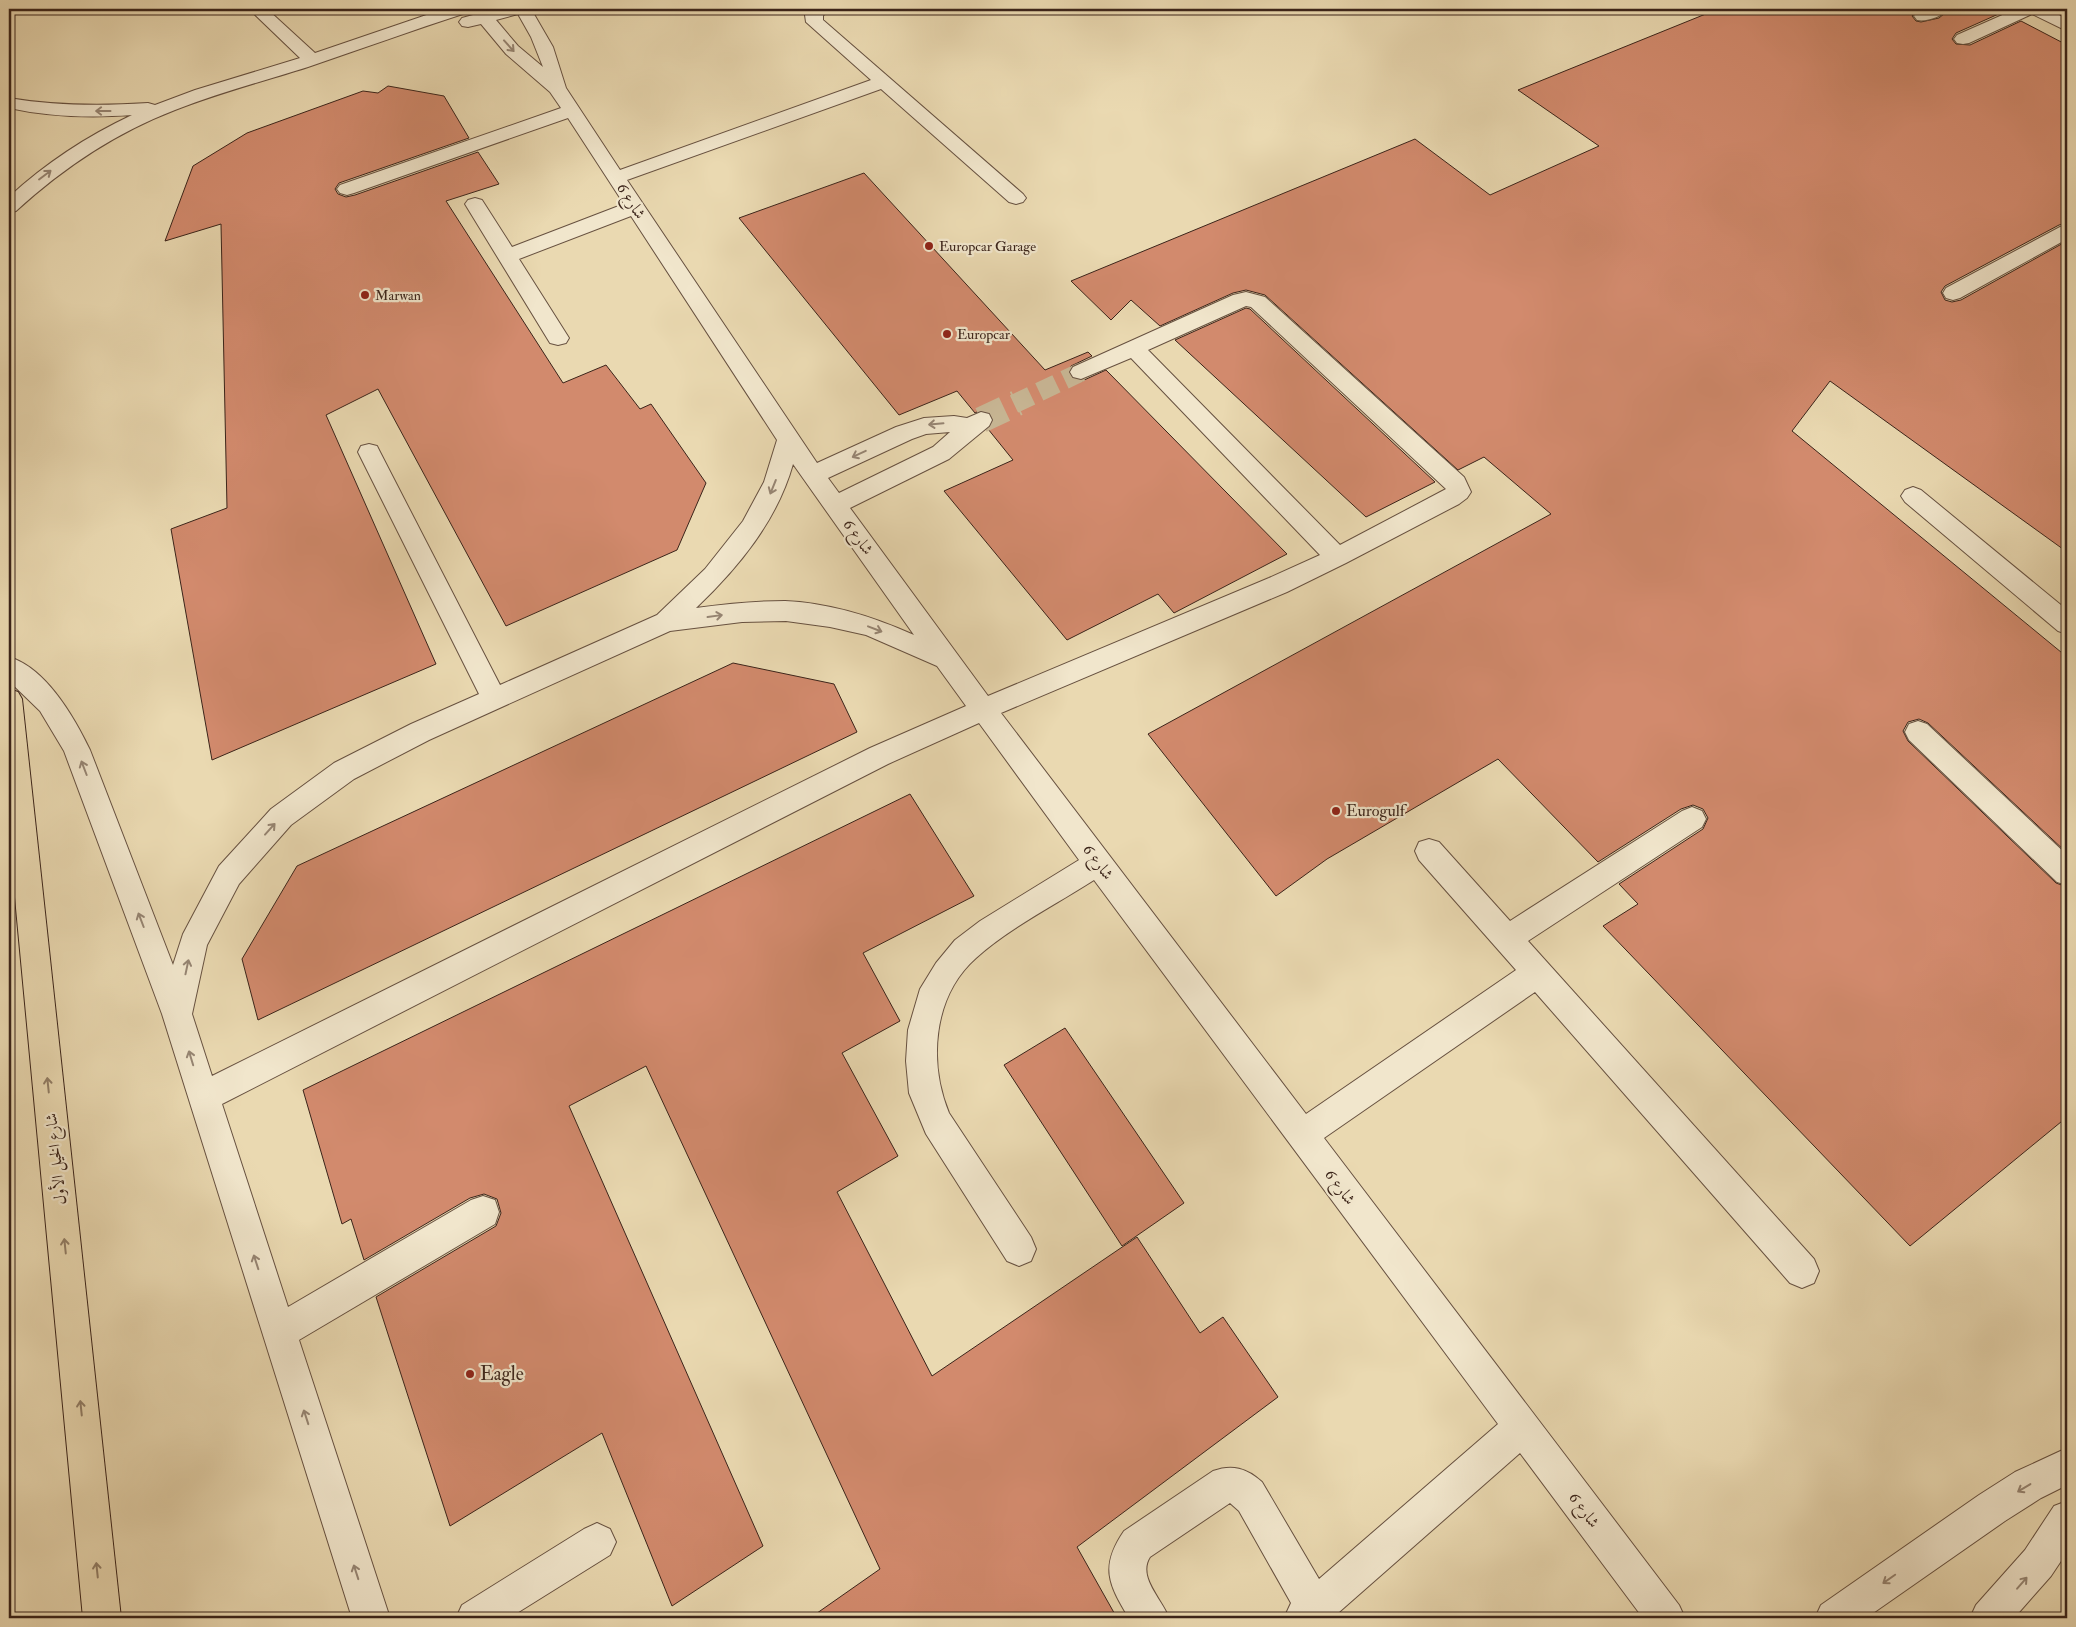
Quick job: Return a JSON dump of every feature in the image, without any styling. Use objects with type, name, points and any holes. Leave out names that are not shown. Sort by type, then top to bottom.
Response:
[{"type":"main road","name":"شارع الخيل الأول","points":[[9,699],[102,1618]]},
{"type":"street","points":[[257,9],[312,59]]},
{"type":"street","points":[[9,207],[42,176],[81,150],[123,126],[169,106],[460,9]]},
{"type":"street","points":[[361,43],[480,13],[518,9]]},
{"type":"street","name":"شارع 6","points":[[523,9],[542,38],[549,54],[556,88]]},
{"type":"street","points":[[819,9],[814,15],[815,22],[1016,198]]},
{"type":"street","points":[[1923,16],[1939,9]]},
{"type":"street","points":[[1963,38],[2030,9]]},
{"type":"street","points":[[2035,9],[2067,26]]},
{"type":"street","name":"شارع 6","points":[[480,13],[512,50],[556,88],[788,440],[947,661],[1521,1428],[1666,1618]]},
{"type":"street","points":[[616,178],[883,82]]},
{"type":"street","points":[[9,103],[68,111],[117,111],[169,106]]},
{"type":"street","points":[[347,190],[572,111]]},
{"type":"street","points":[[475,204],[558,338]]},
{"type":"street","points":[[507,256],[635,208]]},
{"type":"street","points":[[1953,293],[2067,231]]},
{"type":"street","points":[[203,1097],[879,756],[984,709],[1216,612],[1337,557],[1456,495],[1459,488],[1258,302],[1246,299],[1240,300],[1081,372]]},
{"type":"street","points":[[1134,348],[1337,557]]},
{"type":"street","points":[[813,475],[904,433],[924,426],[975,423],[942,453],[835,505]]},
{"type":"street","points":[[666,622],[734,555],[757,520],[774,486],[788,440]]},
{"type":"street","points":[[369,452],[494,699]]},
{"type":"street","points":[[1913,496],[2067,624]]},
{"type":"street","points":[[177,1014],[192,943],[229,875],[281,817],[344,771],[420,732],[666,622],[742,612],[786,611],[830,616],[872,627],[947,661]]},
{"type":"street","points":[[9,667],[29,682],[49,702],[69,733],[77,750],[177,1014],[370,1618]]},
{"type":"street","points":[[1918,732],[2067,873]]},
{"type":"street","points":[[1507,939],[1692,819]]},
{"type":"street","points":[[1429,851],[1802,1271]]},
{"type":"street","points":[[1019,1249],[937,1123],[925,1093],[920,1061],[923,1030],[931,999],[946,972],[965,949],[990,930],[1098,863]]},
{"type":"street","points":[[1302,1135],[1537,973]]},
{"type":"street","points":[[278,1332],[483,1212]]},
{"type":"street","points":[[1150,1618],[1126,1572],[1127,1561],[1131,1552],[1137,1544],[1226,1484],[1236,1484],[1252,1498],[1313,1615],[1521,1428]]},
{"type":"street","points":[[1834,1618],[1992,1508],[2028,1486],[2067,1466]]},
{"type":"street","points":[[1989,1618],[2038,1563],[2067,1519]]},
{"type":"street","points":[[475,1618],[597,1542]]},
{"type":"building","points":[[1718,9],[1920,9],[1912,16],[1916,21],[1921,22],[1939,18],[1950,9],[1996,9],[2003,12],[1956,33],[1952,39],[1956,44],[1970,45],[2021,21],[2067,45],[2067,223],[2059,225],[1945,286],[1941,292],[1945,300],[1952,302],[1961,300],[2067,241],[2067,552],[1830,381],[1792,431],[2067,657],[2067,853],[1928,723],[1919,719],[1908,722],[1903,731],[1908,741],[2056,883],[2067,887],[2067,1117],[1910,1246],[1603,926],[1638,904],[1619,884],[1703,829],[1708,818],[1703,809],[1693,805],[1681,809],[1598,862],[1498,759],[1327,859],[1276,896],[1148,734],[1551,514],[1484,457],[1458,470],[1265,295],[1246,290],[1233,293],[1160,326],[1131,300],[1111,320],[1071,281],[1415,139],[1490,195],[1599,146],[1518,90]]},
{"type":"building","points":[[388,86],[444,96],[469,138],[339,183],[335,189],[338,194],[346,197],[355,195],[478,152],[499,184],[446,201],[563,383],[606,365],[640,409],[651,404],[706,483],[677,550],[506,626],[378,389],[326,415],[436,664],[212,760],[171,529],[227,508],[221,224],[165,241],[193,166],[247,133],[363,91],[378,93]]},
{"type":"building","points":[[864,173],[1045,370],[1088,352],[1092,356],[1071,366],[1068,371],[1071,378],[1082,381],[1106,370],[1287,554],[1174,613],[1158,594],[1067,640],[944,491],[1013,460],[988,429],[994,421],[991,413],[981,410],[975,413],[957,391],[899,415],[739,218]]},
{"type":"building","points":[[1246,308],[1250,309],[1435,482],[1366,517],[1175,340]]},
{"type":"building","points":[[733,663],[834,684],[857,732],[258,1020],[242,959],[297,866]]},
{"type":"building","points":[[910,794],[974,896],[863,953],[900,1021],[842,1053],[898,1156],[837,1192],[932,1376],[1137,1237],[1200,1333],[1223,1317],[1278,1397],[1077,1547],[1117,1618],[810,1618],[880,1569],[646,1066],[569,1106],[763,1546],[672,1606],[602,1433],[450,1526],[376,1297],[496,1226],[501,1213],[497,1199],[484,1194],[470,1198],[364,1260],[351,1219],[342,1224],[303,1090]]},
{"type":"building","points":[[1065,1028],[1184,1203],[1122,1246],[1004,1065]]},
{"type":"tunnel","points":[[1014,404],[1081,372]]},
{"type":"tunnel","points":[[981,420],[1017,403]]},
{"type":"place","name":"Europcar Garage","points":[[929,246]]},
{"type":"place","name":"Marwan","points":[[365,295]]},
{"type":"place","name":"Europcar","points":[[947,334]]},
{"type":"place","name":"Eurogulf","points":[[1336,811]]},
{"type":"place","name":"Eagle","points":[[470,1374]]}]
